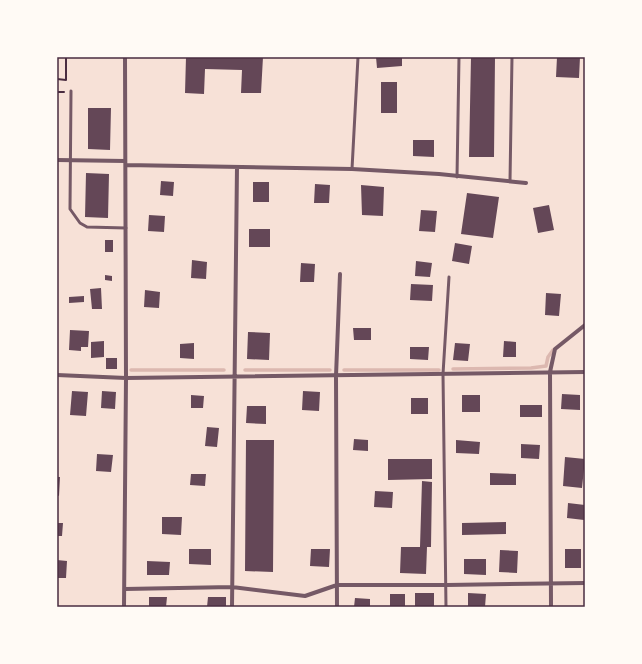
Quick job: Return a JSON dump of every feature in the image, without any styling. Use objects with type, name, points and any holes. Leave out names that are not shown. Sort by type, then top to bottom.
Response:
[{"type":"street","points":[[124,607],[126,378],[125,57]]},
{"type":"street","points":[[57,160],[439,174],[526,183]]},
{"type":"street","points":[[232,607],[237,167]]},
{"type":"street","points":[[337,607],[336,376],[340,274]]},
{"type":"street","points":[[551,607],[550,372],[555,349],[585,325]]},
{"type":"street","points":[[57,375],[126,378],[585,372]]},
{"type":"street","points":[[125,588],[232,587],[305,596],[337,585],[585,583]]},
{"type":"lane","points":[[352,170],[358,57]]},
{"type":"lane","points":[[457,177],[459,57]]},
{"type":"lane","points":[[510,181],[512,57]]},
{"type":"lane","points":[[71,91],[70,209],[80,223],[87,227],[126,228]]},
{"type":"lane","points":[[446,607],[447,585],[443,374],[449,277]]},
{"type":"path","points":[[57,79],[66,80],[66,57]]},
{"type":"path","points":[[57,92],[65,92]]},
{"type":"building","points":[[186,57],[263,57],[261,93],[241,93],[242,70],[205,69],[204,94],[185,93]]},
{"type":"building","points":[[376,57],[402,57],[402,66],[377,68]]},
{"type":"building","points":[[471,57],[495,57],[494,157],[469,157]]},
{"type":"building","points":[[557,57],[580,57],[579,78],[556,77]]},
{"type":"building","points":[[381,82],[397,82],[397,113],[381,113]]},
{"type":"building","points":[[88,108],[111,108],[110,150],[88,149]]},
{"type":"building","points":[[413,140],[434,140],[434,157],[413,156]]},
{"type":"building","points":[[86,173],[109,174],[108,218],[85,217]]},
{"type":"building","points":[[161,181],[174,182],[173,196],[160,195]]},
{"type":"building","points":[[253,182],[269,182],[269,202],[253,202]]},
{"type":"building","points":[[315,184],[330,185],[329,203],[314,203]]},
{"type":"building","points":[[361,185],[384,187],[383,216],[362,215]]},
{"type":"building","points":[[467,193],[499,197],[493,238],[461,234]]},
{"type":"building","points":[[549,205],[554,230],[538,233],[533,208]]},
{"type":"building","points":[[421,210],[437,211],[435,232],[419,231]]},
{"type":"building","points":[[149,215],[165,216],[164,232],[148,231]]},
{"type":"building","points":[[249,229],[270,229],[270,247],[249,247]]},
{"type":"building","points":[[105,240],[113,240],[113,252],[105,252]]},
{"type":"building","points":[[455,243],[472,246],[469,264],[452,261]]},
{"type":"building","points":[[192,260],[207,262],[206,279],[191,278]]},
{"type":"building","points":[[416,261],[432,263],[430,277],[415,276]]},
{"type":"building","points":[[301,263],[315,264],[314,282],[300,282]]},
{"type":"building","points":[[105,275],[112,276],[112,281],[105,280]]},
{"type":"building","points":[[411,284],[433,285],[432,301],[410,300]]},
{"type":"building","points":[[101,288],[102,309],[92,309],[90,289]]},
{"type":"building","points":[[145,290],[160,292],[159,308],[144,307]]},
{"type":"building","points":[[546,293],[561,294],[559,316],[545,315]]},
{"type":"building","points":[[84,296],[84,302],[69,303],[69,297]]},
{"type":"building","points":[[353,328],[371,328],[371,340],[354,340]]},
{"type":"building","points":[[70,330],[89,331],[88,347],[81,347],[81,351],[69,350]]},
{"type":"building","points":[[248,332],[270,333],[269,360],[247,359]]},
{"type":"building","points":[[104,341],[104,357],[91,358],[91,342]]},
{"type":"building","points":[[504,341],[516,342],[516,357],[503,357]]},
{"type":"building","points":[[194,343],[194,359],[180,358],[180,344]]},
{"type":"building","points":[[455,343],[470,344],[468,361],[453,360]]},
{"type":"building","points":[[410,347],[429,347],[428,360],[410,359]]},
{"type":"building","points":[[106,358],[117,358],[117,369],[106,369]]},
{"type":"building","points":[[72,391],[88,392],[86,416],[70,415]]},
{"type":"building","points":[[102,391],[116,392],[115,409],[101,408]]},
{"type":"building","points":[[303,391],[320,392],[319,411],[302,410]]},
{"type":"building","points":[[562,394],[580,395],[580,410],[561,409]]},
{"type":"building","points":[[191,395],[204,396],[203,408],[191,408]]},
{"type":"building","points":[[462,395],[480,395],[480,412],[462,412]]},
{"type":"building","points":[[411,398],[428,398],[428,414],[411,414]]},
{"type":"building","points":[[520,405],[542,405],[542,417],[520,417]]},
{"type":"building","points":[[247,406],[266,406],[266,424],[246,423]]},
{"type":"building","points":[[207,427],[219,428],[217,447],[205,446]]},
{"type":"building","points":[[354,439],[368,440],[368,451],[353,450]]},
{"type":"building","points":[[246,440],[274,440],[273,572],[245,571]]},
{"type":"building","points":[[456,440],[480,442],[479,454],[456,453]]},
{"type":"building","points":[[521,444],[540,445],[539,459],[521,458]]},
{"type":"building","points":[[97,454],[113,455],[111,472],[96,471]]},
{"type":"building","points":[[565,457],[585,459],[582,488],[563,486]]},
{"type":"building","points":[[388,459],[432,459],[432,479],[388,480]]},
{"type":"building","points":[[490,473],[516,474],[516,485],[490,485]]},
{"type":"building","points":[[191,474],[206,474],[205,486],[190,485]]},
{"type":"building","points":[[57,477],[60,477],[59,496],[57,495]]},
{"type":"building","points":[[422,481],[432,482],[431,547],[427,547],[426,574],[400,573],[401,547],[420,547]]},
{"type":"building","points":[[375,491],[393,492],[392,508],[374,507]]},
{"type":"building","points":[[568,503],[585,505],[584,520],[567,518]]},
{"type":"building","points":[[162,517],[182,517],[181,535],[162,534]]},
{"type":"building","points":[[506,522],[506,534],[462,535],[462,523]]},
{"type":"building","points":[[57,523],[63,523],[62,536],[57,536]]},
{"type":"building","points":[[189,549],[211,549],[211,565],[189,564]]},
{"type":"building","points":[[311,549],[330,549],[329,567],[310,566]]},
{"type":"building","points":[[565,549],[581,549],[581,568],[565,568]]},
{"type":"building","points":[[500,550],[518,551],[517,573],[499,572]]},
{"type":"building","points":[[464,559],[486,559],[486,575],[464,574]]},
{"type":"building","points":[[57,560],[67,561],[66,578],[57,578]]},
{"type":"building","points":[[147,561],[170,562],[169,575],[147,575]]},
{"type":"building","points":[[415,593],[434,593],[434,607],[415,607]]},
{"type":"building","points":[[468,593],[486,594],[485,607],[468,607]]},
{"type":"building","points":[[390,594],[405,594],[405,607],[390,607]]},
{"type":"building","points":[[149,597],[167,597],[166,607],[149,607]]},
{"type":"building","points":[[208,597],[226,597],[226,607],[207,607]]},
{"type":"building","points":[[355,598],[370,599],[370,607],[354,607]]},
{"type":"waterway","points":[[453,369],[531,368],[546,366],[548,357],[553,350]]},
{"type":"waterway","points":[[131,370],[224,370]]},
{"type":"waterway","points":[[245,370],[330,370]]},
{"type":"waterway","points":[[344,370],[439,370]]}]
